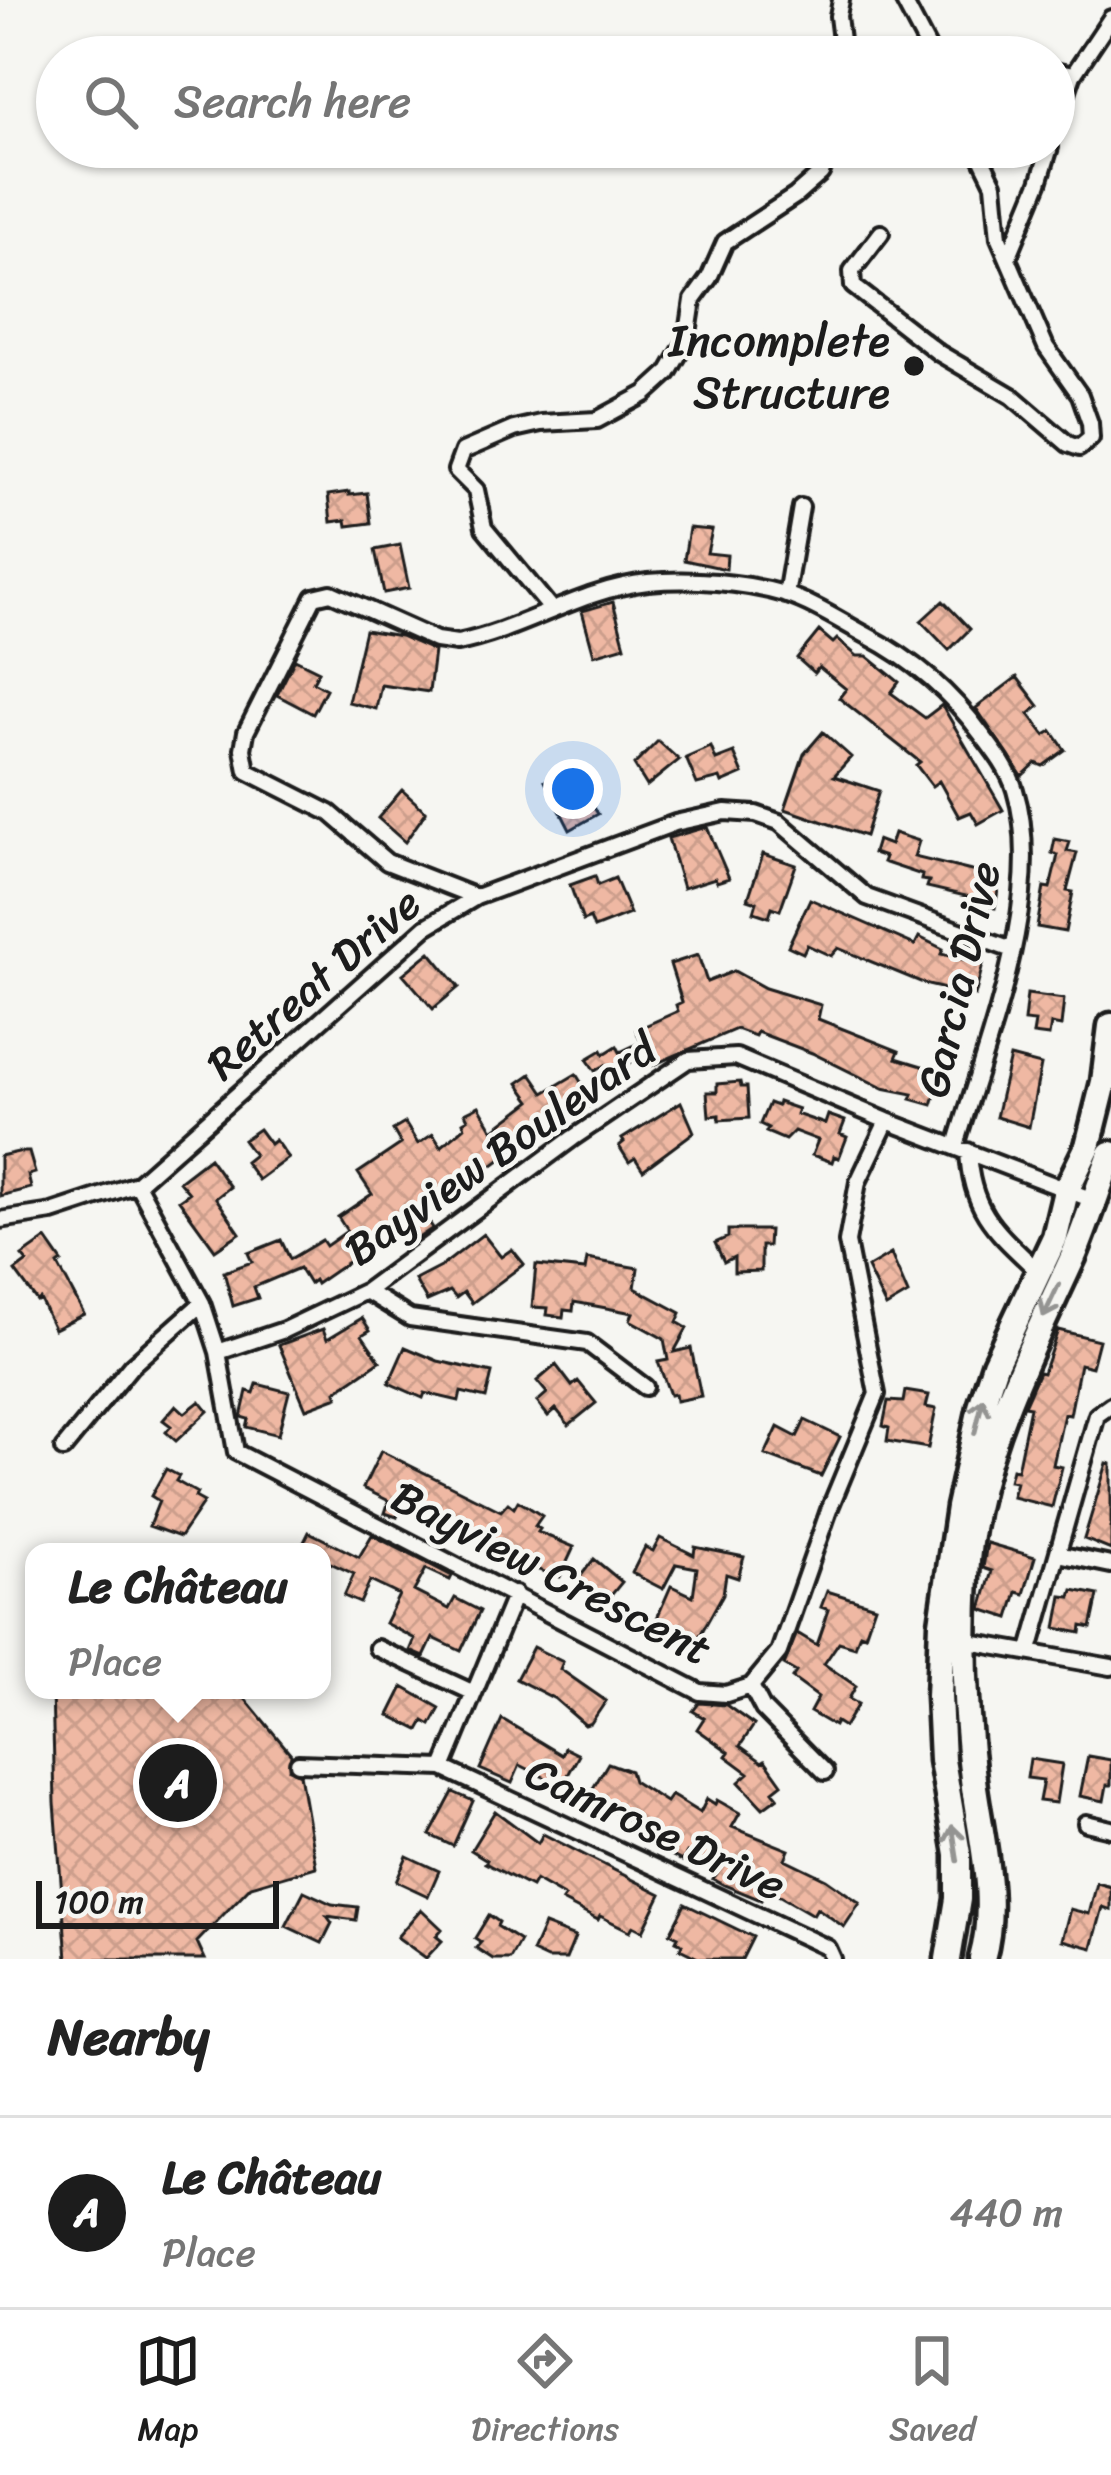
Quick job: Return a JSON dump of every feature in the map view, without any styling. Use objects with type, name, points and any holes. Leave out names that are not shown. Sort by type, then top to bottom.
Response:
[{"type":"highway","points":[[948,1959],[958,1899],[958,1853],[944,1777],[942,1623],[968,1463],[995,1364],[1055,1237],[1066,1191],[1088,1146],[1104,1082],[1111,1026]]},
{"type":"highway","points":[[982,1959],[988,1870],[968,1724],[966,1572],[982,1478],[1030,1347],[1075,1252],[1111,1154]]},
{"type":"highway","points":[[941,1724],[968,1724]]},
{"type":"street","points":[[840,36],[842,0]]},
{"type":"street","points":[[903,0],[922,36]]},
{"type":"street","points":[[1075,72],[1111,18]]},
{"type":"street","points":[[552,610],[484,528],[476,490],[456,470],[463,451],[541,422],[597,420],[646,394],[668,373],[687,340],[693,300],[725,242],[795,196],[823,168]]},
{"type":"street","points":[[881,233],[852,271],[853,286],[908,331],[997,386],[1079,448],[1090,438],[1090,423],[1080,394],[1046,346],[1007,258],[999,238],[994,184],[986,168]]},
{"type":"street","points":[[1007,258],[1043,168]]},
{"type":"street","points":[[786,595],[801,507]]},
{"type":"street","name":"Garcia Drive","points":[[476,897],[387,862],[330,813],[247,771],[246,732],[314,597],[331,593],[436,640],[457,643],[616,587],[651,582],[741,586],[786,595],[874,639],[924,670],[957,703],[1014,785],[1025,851],[1023,902],[962,1148]]},
{"type":"street","name":"Retreat Drive","points":[[137,1184],[426,927],[476,897],[675,823],[725,812],[756,814],[779,822],[867,897],[1012,950]]},
{"type":"street","name":"Bayview Boulevard","points":[[218,1352],[284,1330],[366,1291],[573,1138],[688,1060],[736,1057],[886,1121],[1093,1200]]},
{"type":"street","name":"Bayview Crescent","points":[[137,1184],[202,1303],[218,1352],[236,1452],[700,1692],[726,1694],[751,1686],[778,1652],[877,1394],[847,1242],[858,1182],[886,1121]]},
{"type":"street","points":[[962,1148],[990,1225],[1039,1272]]},
{"type":"street","points":[[0,1220],[52,1212],[137,1184]]},
{"type":"street","points":[[366,1291],[410,1318],[587,1343],[646,1387]]},
{"type":"street","points":[[63,1449],[131,1366],[202,1303]]},
{"type":"street","points":[[1030,1650],[1097,1415],[1111,1405]]},
{"type":"street","points":[[1058,1554],[1111,1565]]},
{"type":"street","points":[[298,1763],[443,1768],[515,1594]]},
{"type":"street","points":[[964,1641],[1111,1667]]},
{"type":"street","points":[[377,1648],[474,1693]]},
{"type":"street","points":[[751,1686],[763,1709],[825,1772]]},
{"type":"street","name":"Camrose Drive","points":[[443,1768],[827,1948],[833,1959]]},
{"type":"street","points":[[1086,1823],[1111,1828]]},
{"type":"building","points":[[367,493],[371,523],[331,522],[328,495]]},
{"type":"building","points":[[689,528],[712,530],[707,553],[727,555],[726,569],[684,560]]},
{"type":"building","points":[[400,545],[409,588],[384,593],[375,550]]},
{"type":"building","points":[[943,601],[970,629],[949,650],[921,621]]},
{"type":"building","points":[[613,602],[625,646],[594,655],[582,611]]},
{"type":"building","points":[[365,630],[400,636],[434,651],[429,692],[381,685],[376,709],[348,702]]},
{"type":"building","points":[[819,631],[857,656],[867,656],[899,682],[891,693],[925,718],[942,705],[1003,810],[978,824],[971,812],[959,817],[939,781],[932,786],[916,765],[920,762],[839,698],[846,689],[819,667],[814,673],[797,658]]},
{"type":"building","points":[[295,659],[319,671],[313,682],[326,689],[313,714],[277,695]]},
{"type":"building","points":[[1017,677],[1039,706],[1029,714],[1045,735],[1052,731],[1065,750],[1043,766],[1036,763],[1022,776],[976,708]]},
{"type":"building","points":[[823,732],[851,757],[834,776],[879,791],[865,836],[785,809],[804,754]]},
{"type":"building","points":[[658,741],[679,760],[647,786],[634,765]]},
{"type":"building","points":[[711,747],[716,760],[734,753],[743,774],[722,783],[720,778],[697,784],[686,758]]},
{"type":"building","points":[[566,769],[571,777],[584,769],[594,786],[584,791],[598,814],[570,830],[545,781]]},
{"type":"building","points":[[402,790],[426,812],[405,842],[378,818]]},
{"type":"building","points":[[707,827],[729,878],[683,888],[668,838]]},
{"type":"building","points":[[894,833],[919,841],[914,857],[1000,878],[995,908],[927,887],[929,881],[921,880],[922,875],[883,862],[885,857],[873,853],[877,840],[890,845]]},
{"type":"building","points":[[1055,839],[1070,842],[1067,851],[1077,853],[1067,891],[1073,892],[1065,932],[1037,927],[1044,887],[1050,888],[1058,855],[1052,853]]},
{"type":"building","points":[[763,854],[796,865],[780,910],[772,907],[769,917],[754,912],[757,902],[748,899]]},
{"type":"building","points":[[595,876],[598,885],[615,878],[630,914],[594,928],[590,918],[583,921],[570,885]]},
{"type":"building","points":[[810,899],[915,945],[919,937],[943,949],[941,954],[983,964],[975,996],[928,985],[838,948],[831,956],[807,945],[803,953],[788,946]]},
{"type":"building","points":[[430,952],[459,987],[433,1009],[403,974]]},
{"type":"building","points":[[698,955],[707,982],[734,971],[765,988],[821,1005],[818,1019],[899,1051],[896,1058],[942,1072],[932,1105],[911,1099],[913,1094],[883,1088],[812,1053],[736,1029],[646,1068],[641,1056],[611,1075],[605,1065],[595,1071],[587,1059],[602,1050],[604,1054],[617,1046],[620,1052],[641,1042],[636,1030],[678,1011],[676,1005],[682,1002],[670,964]]},
{"type":"building","points":[[1027,994],[1064,999],[1061,1026],[1051,1024],[1049,1036],[1033,1034],[1035,1022],[1024,1021]]},
{"type":"building","points":[[1010,1057],[1041,1065],[1029,1127],[996,1117]]},
{"type":"building","points":[[531,1074],[544,1093],[576,1074],[594,1103],[564,1121],[568,1126],[555,1136],[550,1128],[524,1148],[521,1144],[425,1216],[433,1228],[417,1239],[406,1222],[316,1284],[314,1280],[309,1284],[299,1268],[254,1287],[258,1298],[233,1306],[224,1272],[252,1262],[248,1253],[281,1240],[290,1259],[322,1240],[326,1246],[347,1231],[338,1217],[372,1194],[358,1173],[401,1144],[393,1130],[405,1123],[418,1144],[433,1134],[441,1147],[465,1127],[465,1113],[479,1106],[493,1130],[531,1101],[518,1083]]},
{"type":"building","points":[[740,1082],[747,1087],[749,1118],[709,1116],[707,1092],[717,1092],[717,1084]]},
{"type":"building","points":[[681,1102],[694,1132],[643,1170],[635,1158],[629,1162],[619,1146],[622,1139]]},
{"type":"building","points":[[778,1102],[825,1124],[828,1115],[845,1121],[840,1134],[847,1137],[839,1158],[834,1156],[832,1162],[812,1155],[818,1140],[794,1131],[785,1140],[766,1132],[768,1128],[760,1124],[769,1103],[777,1106]]},
{"type":"building","points":[[259,1129],[288,1158],[258,1180],[245,1162],[254,1155],[243,1140]]},
{"type":"building","points":[[29,1152],[35,1173],[28,1175],[31,1188],[0,1196],[0,1156]]},
{"type":"building","points":[[209,1158],[230,1187],[216,1198],[240,1233],[215,1250],[179,1200],[189,1193],[179,1181]]},
{"type":"building","points":[[728,1230],[769,1230],[768,1246],[761,1246],[761,1271],[734,1272],[734,1257],[724,1262],[715,1243],[728,1237]]},
{"type":"building","points":[[483,1234],[501,1257],[512,1249],[524,1264],[472,1303],[464,1292],[456,1298],[450,1291],[427,1301],[415,1280]]},
{"type":"building","points":[[46,1239],[62,1262],[58,1265],[84,1314],[54,1329],[40,1299],[15,1271],[27,1262],[22,1256]]},
{"type":"building","points":[[891,1254],[908,1294],[886,1307],[867,1268]]},
{"type":"building","points":[[587,1259],[638,1268],[635,1288],[681,1313],[677,1322],[687,1328],[674,1352],[691,1348],[701,1396],[676,1401],[675,1394],[670,1395],[658,1362],[668,1360],[664,1339],[630,1320],[633,1313],[574,1302],[573,1311],[564,1310],[563,1317],[547,1315],[548,1308],[532,1307],[536,1265],[585,1270]]},
{"type":"building","points":[[362,1318],[370,1330],[362,1335],[380,1361],[336,1391],[338,1397],[306,1409],[279,1345],[323,1329],[327,1339]]},
{"type":"building","points":[[1058,1330],[1099,1340],[1092,1367],[1080,1364],[1070,1415],[1064,1414],[1053,1465],[1062,1467],[1052,1507],[1012,1497],[1016,1482],[1009,1481],[1012,1469],[1017,1470],[1030,1407],[1024,1406],[1039,1372],[1043,1373]]},
{"type":"building","points":[[405,1347],[438,1361],[492,1373],[486,1398],[461,1392],[459,1401],[425,1393],[423,1398],[389,1383]]},
{"type":"building","points":[[556,1365],[572,1386],[578,1381],[596,1403],[569,1425],[556,1409],[548,1416],[537,1402],[547,1393],[537,1381]]},
{"type":"building","points":[[257,1384],[289,1392],[278,1435],[246,1427],[248,1419],[241,1417],[247,1391],[254,1393]]},
{"type":"building","points":[[905,1391],[929,1395],[926,1407],[936,1409],[928,1448],[887,1441],[889,1428],[883,1426],[888,1401],[903,1402]]},
{"type":"building","points":[[200,1401],[208,1411],[176,1441],[166,1432],[171,1426],[163,1420],[176,1405],[185,1413]]},
{"type":"building","points":[[805,1420],[840,1437],[821,1476],[765,1455],[778,1427],[797,1437]]},
{"type":"building","points":[[381,1451],[501,1511],[508,1503],[514,1508],[518,1501],[542,1516],[535,1526],[538,1532],[574,1547],[560,1577],[523,1565],[406,1493],[397,1517],[385,1513],[389,1501],[363,1488]]},
{"type":"building","points":[[1107,1463],[1111,1464],[1111,1550],[1084,1539]]},
{"type":"building","points":[[166,1469],[204,1502],[180,1537],[149,1526],[159,1501],[151,1496]]},
{"type":"building","points":[[309,1532],[331,1543],[304,1543]]},
{"type":"building","points":[[372,1535],[452,1576],[450,1580],[426,1569],[414,1591],[449,1609],[455,1598],[480,1611],[461,1651],[433,1638],[424,1657],[410,1651],[415,1639],[385,1623],[399,1595],[370,1581],[360,1603],[344,1596],[354,1574],[331,1563],[331,1543],[359,1557]]},
{"type":"building","points":[[660,1538],[694,1555],[695,1547],[744,1557],[738,1578],[726,1574],[723,1594],[695,1644],[655,1631],[654,1625],[671,1586],[693,1596],[697,1568],[676,1564],[663,1589],[632,1573],[645,1547],[653,1551]]},
{"type":"building","points":[[987,1543],[1035,1557],[1024,1594],[1017,1592],[1009,1618],[981,1609],[992,1571],[983,1568]]},
{"type":"building","points":[[594,1559],[622,1582],[604,1604],[576,1582]]},
{"type":"building","points":[[1073,1590],[1098,1595],[1091,1628],[1082,1626],[1081,1633],[1056,1628],[1062,1596],[1071,1597]]},
{"type":"building","points":[[827,1591],[875,1606],[865,1635],[860,1633],[855,1647],[839,1642],[824,1664],[856,1686],[849,1699],[858,1704],[844,1727],[810,1712],[818,1697],[792,1678],[796,1672],[784,1665],[797,1633],[817,1645],[829,1610],[821,1607]]},
{"type":"building","points":[[533,1647],[563,1662],[560,1669],[606,1701],[591,1723],[585,1725],[555,1699],[516,1679]]},
{"type":"building","points":[[403,1687],[440,1708],[431,1725],[424,1721],[419,1730],[389,1715]]},
{"type":"building","points":[[52,1699],[245,1699],[291,1754],[289,1769],[300,1774],[316,1867],[251,1886],[197,1942],[205,1959],[67,1959]]},
{"type":"building","points":[[699,1703],[726,1705],[754,1725],[740,1746],[765,1760],[782,1784],[773,1791],[778,1797],[763,1808],[739,1782],[749,1773],[697,1729],[704,1718],[693,1711]]},
{"type":"building","points":[[502,1719],[562,1755],[565,1748],[579,1755],[562,1786],[520,1765],[512,1783],[480,1769]]},
{"type":"building","points":[[1088,1756],[1111,1760],[1111,1785],[1107,1785],[1104,1801],[1080,1796]]},
{"type":"building","points":[[1030,1759],[1062,1764],[1056,1803],[1039,1801],[1043,1780],[1027,1778]]},
{"type":"building","points":[[608,1763],[630,1771],[633,1781],[666,1802],[671,1795],[700,1813],[707,1799],[715,1804],[717,1800],[740,1813],[732,1827],[789,1850],[785,1859],[860,1903],[844,1927],[817,1908],[813,1915],[766,1888],[761,1900],[713,1879],[719,1870],[687,1853],[682,1861],[669,1854],[672,1849],[615,1812],[586,1800]]},
{"type":"building","points":[[453,1792],[473,1801],[453,1846],[430,1835]]},
{"type":"building","points":[[495,1811],[538,1843],[543,1834],[661,1894],[643,1931],[633,1926],[630,1931],[600,1916],[598,1920],[535,1880],[531,1887],[485,1863],[471,1850]]},
{"type":"building","points":[[407,1856],[439,1871],[428,1896],[396,1881]]},
{"type":"building","points":[[1097,1883],[1111,1887],[1111,1910],[1103,1907],[1092,1948],[1062,1940],[1070,1909],[1089,1914]]},
{"type":"building","points":[[304,1891],[332,1904],[358,1907],[356,1920],[327,1916],[332,1923],[322,1943],[286,1926]]},
{"type":"building","points":[[685,1904],[753,1937],[742,1959],[700,1959],[680,1949],[678,1937],[670,1933]]},
{"type":"building","points":[[421,1909],[442,1929],[436,1936],[442,1941],[426,1958],[397,1937]]},
{"type":"building","points":[[489,1915],[520,1941],[510,1959],[493,1959],[476,1948],[481,1942],[475,1938]]},
{"type":"building","points":[[544,1925],[575,1937],[566,1959],[547,1959],[532,1952]]},
{"type":"place","name":"Incomplete Structure","points":[[914,366]]},
{"type":"place","name":"Le Château","points":[[178,1783]]}]
